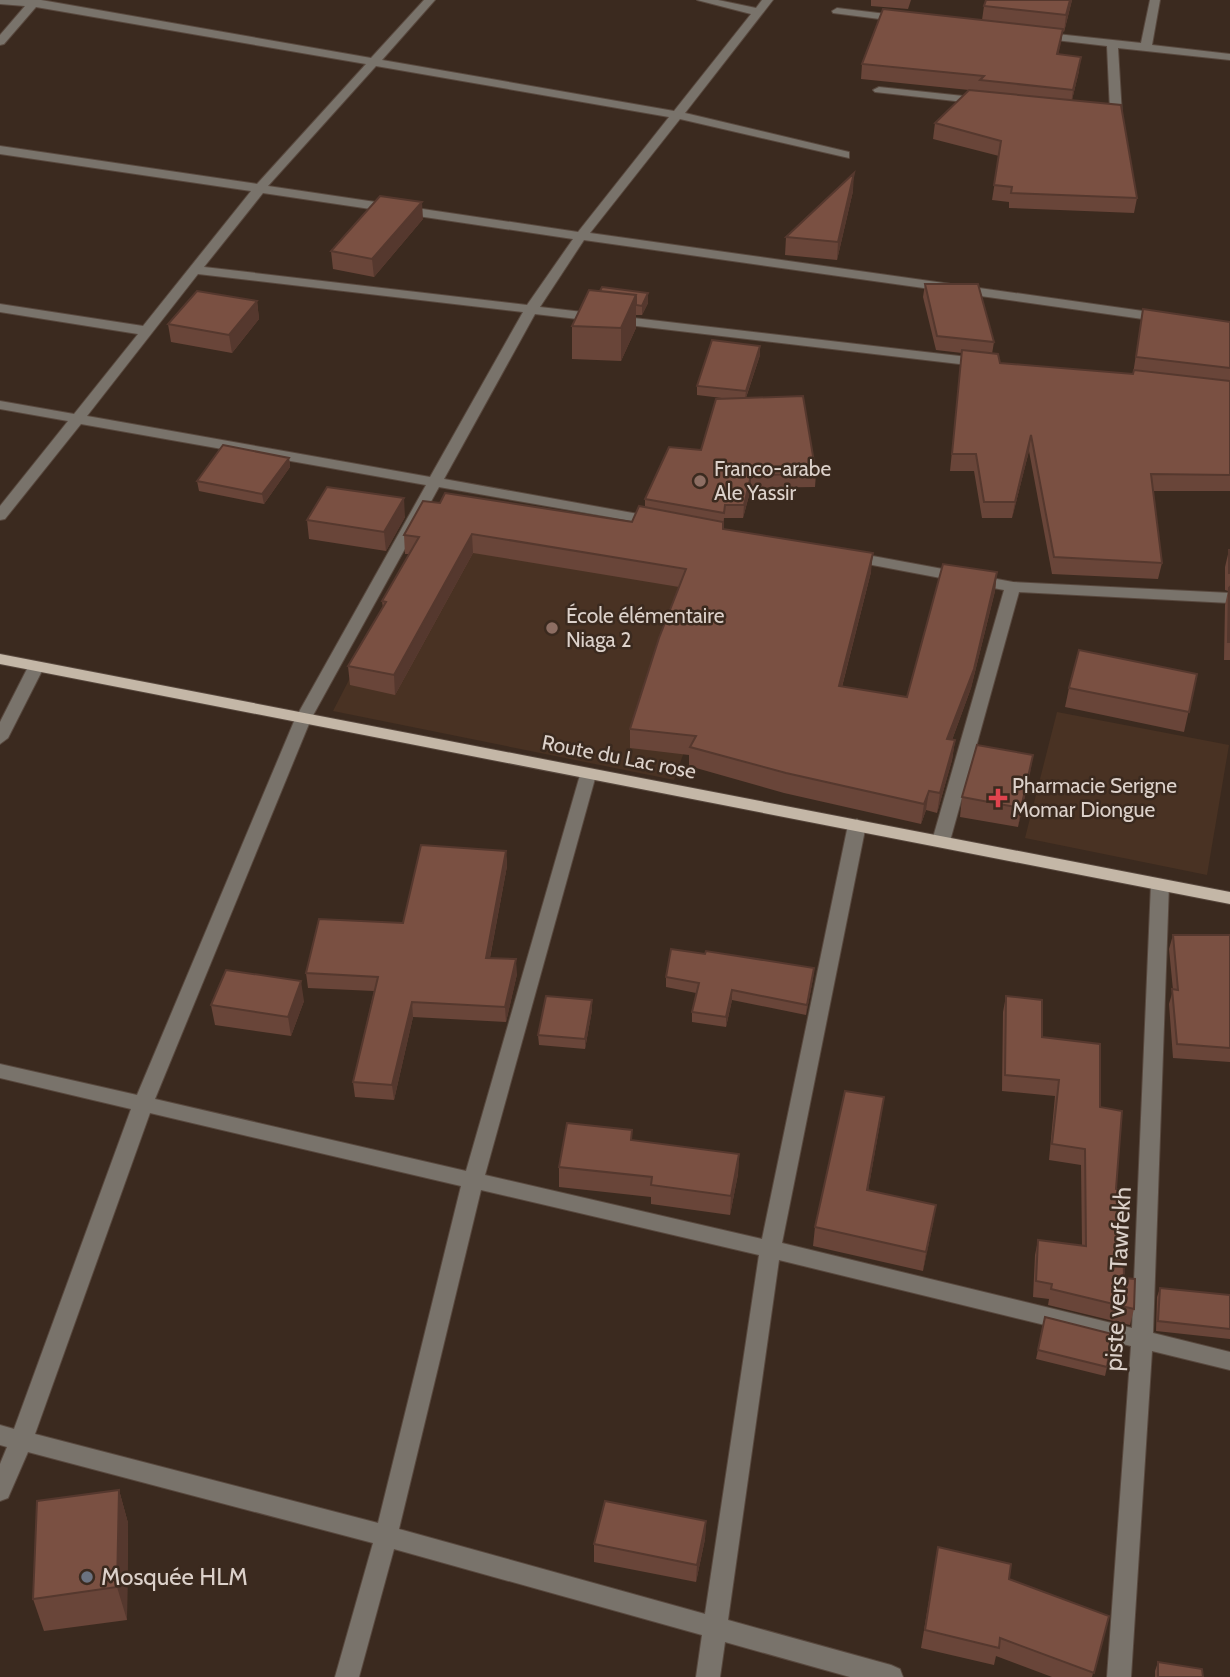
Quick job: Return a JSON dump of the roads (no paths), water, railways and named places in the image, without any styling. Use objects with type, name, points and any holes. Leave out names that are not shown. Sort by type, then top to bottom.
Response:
[{"type":"main road","name":"Route du Lac rose","points":[[0,659],[1230,898]]},
{"type":"street","points":[[0,516],[260,188],[430,0]]},
{"type":"street","points":[[702,0],[763,6]]},
{"type":"street","points":[[1146,47],[1155,0]]},
{"type":"street","points":[[0,1],[34,2],[678,115],[845,155]]},
{"type":"street","points":[[0,42],[34,2]]},
{"type":"street","points":[[0,1491],[10,1438],[143,1104],[303,719],[530,311],[581,236],[763,6]]},
{"type":"street","points":[[837,11],[919,21]]},
{"type":"street","points":[[1030,33],[1230,57]]},
{"type":"street","points":[[1088,112],[1115,115],[1112,43]]},
{"type":"street","points":[[879,90],[990,102]]},
{"type":"street","points":[[0,150],[581,236],[1175,319]]},
{"type":"street","points":[[196,270],[997,364]]},
{"type":"street","points":[[0,308],[147,331]]},
{"type":"street","points":[[0,405],[677,525]]},
{"type":"street","points":[[838,554],[1013,587],[1230,598]]},
{"type":"street","points":[[941,841],[1013,587]]},
{"type":"street","points":[[0,738],[36,667]]},
{"type":"street","points":[[347,1677],[386,1536],[473,1180],[588,775]]},
{"type":"street","points":[[708,1677],[770,1249],[856,825]]},
{"type":"street","name":"piste vers Tawfekh","points":[[1119,1677],[1142,1341],[1160,884]]},
{"type":"street","points":[[0,1071],[770,1249],[1230,1361]]},
{"type":"street","points":[[10,1438],[386,1536],[891,1677]]},
{"type":"place","name":"Franco-arabe Ale Yassir","points":[[700,481]]},
{"type":"place","name":"École élémentaire Niaga 2","points":[[552,628]]},
{"type":"place","name":"Pharmacie Serigne Momar Diongue","points":[[998,798]]},
{"type":"place","name":"Mosquée HLM","points":[[87,1577]]}]
